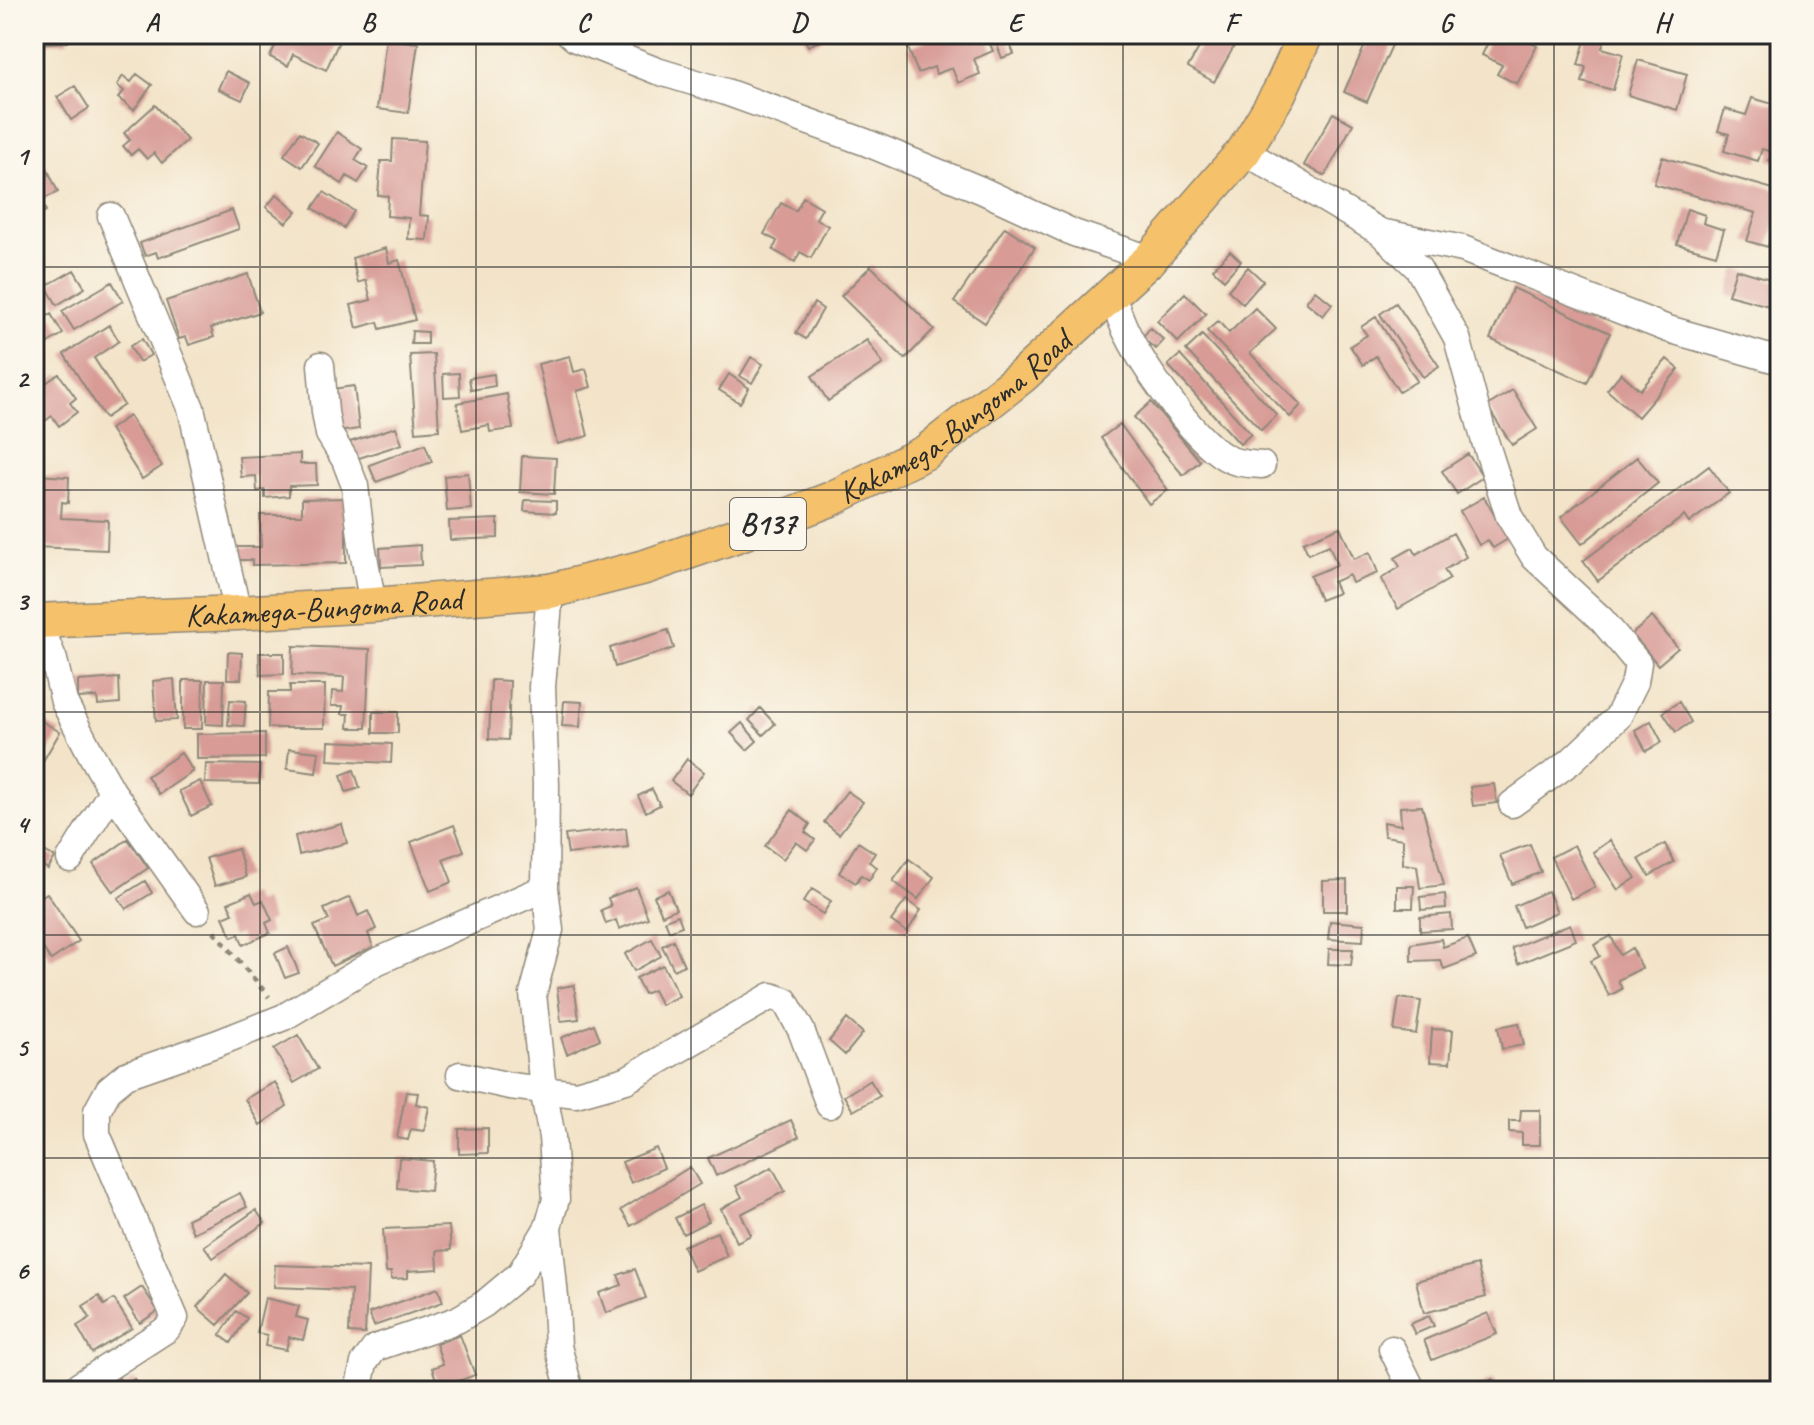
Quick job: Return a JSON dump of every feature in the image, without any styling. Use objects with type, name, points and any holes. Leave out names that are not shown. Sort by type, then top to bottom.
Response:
[{"type":"main road","name":"Kakamega-Bungoma Road","points":[[36,621],[238,613],[550,591],[645,567],[831,499],[926,452],[1021,377],[1150,259],[1244,151],[1279,93],[1306,34]]},
{"type":"street","points":[[570,34],[657,71],[726,92],[865,142],[1074,233],[1150,259]]},
{"type":"street","points":[[1244,151],[1380,232],[1418,268],[1457,338],[1509,516],[1534,557],[1602,620],[1638,663],[1635,682],[1618,717],[1570,762],[1512,804]]},
{"type":"street","points":[[111,216],[191,408],[238,613]]},
{"type":"street","points":[[1380,232],[1463,249],[1668,329],[1780,361]]},
{"type":"street","points":[[1111,294],[1143,364],[1205,442],[1230,460],[1262,465]]},
{"type":"street","points":[[321,365],[329,434],[345,460],[355,486],[373,605]]},
{"type":"street","points":[[358,1391],[364,1363],[375,1348],[457,1320],[484,1304],[520,1274],[548,1227],[556,1199],[552,1137],[543,1089],[533,994],[550,930],[545,888],[546,785],[542,687],[550,591]]},
{"type":"street","points":[[36,621],[54,660],[64,702],[112,791],[197,911]]},
{"type":"street","points":[[70,859],[112,791]]},
{"type":"street","points":[[71,1391],[167,1329],[175,1318],[97,1134],[97,1111],[109,1089],[126,1075],[284,1017],[376,962],[545,888]]},
{"type":"street","points":[[460,1075],[510,1086],[576,1094],[626,1080],[771,996],[785,1001],[801,1030],[829,1105]]},
{"type":"street","points":[[548,1227],[558,1346],[570,1391]]},
{"type":"street","points":[[1392,1349],[1413,1391]]},
{"type":"path","points":[[197,911],[284,1017]]},
{"type":"building","points":[[34,34],[67,34],[68,42],[34,44]]},
{"type":"building","points":[[266,34],[334,34],[341,37],[326,70],[293,54],[288,66],[270,57],[275,46],[263,40]]},
{"type":"building","points":[[802,34],[820,34],[822,40],[808,46]]},
{"type":"building","points":[[941,34],[986,34],[993,51],[974,59],[980,74],[958,83],[952,68],[936,74],[934,67],[918,73],[908,48]]},
{"type":"building","points":[[993,34],[1006,34],[1014,54],[1002,58]]},
{"type":"building","points":[[1207,34],[1241,34],[1214,82],[1188,67]]},
{"type":"building","points":[[1370,34],[1396,36],[1367,102],[1344,92]]},
{"type":"building","points":[[1492,34],[1513,34],[1537,46],[1517,84],[1497,74],[1502,65],[1482,55]]},
{"type":"building","points":[[1587,34],[1605,38],[1602,48],[1623,54],[1613,90],[1582,82],[1586,67],[1578,65]]},
{"type":"building","points":[[386,39],[418,43],[408,113],[377,109]]},
{"type":"building","points":[[1638,60],[1687,74],[1677,110],[1628,95]]},
{"type":"building","points":[[226,71],[250,83],[242,100],[218,89]]},
{"type":"building","points":[[137,74],[152,85],[134,110],[118,98],[124,91],[117,85],[123,76],[131,82]]},
{"type":"building","points":[[75,86],[89,108],[71,120],[57,97]]},
{"type":"building","points":[[1752,98],[1780,106],[1780,163],[1769,160],[1772,152],[1762,149],[1758,161],[1724,151],[1729,134],[1718,131],[1725,109],[1746,115]]},
{"type":"building","points":[[155,105],[187,140],[162,163],[154,153],[147,159],[138,149],[131,155],[123,146],[130,140],[124,133]]},
{"type":"building","points":[[1333,113],[1353,124],[1325,176],[1304,165]]},
{"type":"building","points":[[300,132],[318,143],[302,167],[284,155]]},
{"type":"building","points":[[337,132],[362,149],[355,160],[368,168],[358,183],[347,176],[342,184],[315,166]]},
{"type":"building","points":[[393,139],[425,141],[419,215],[429,216],[427,240],[408,239],[409,218],[387,216],[388,196],[378,195],[381,161],[392,161]]},
{"type":"building","points":[[1662,157],[1780,191],[1780,207],[1768,247],[1747,241],[1756,213],[1654,184]]},
{"type":"building","points":[[44,162],[58,192],[41,200],[46,211],[34,217],[34,167]]},
{"type":"building","points":[[324,192],[354,211],[344,228],[313,208]]},
{"type":"building","points":[[277,194],[297,211],[286,223],[266,207]]},
{"type":"building","points":[[803,197],[822,208],[816,219],[828,226],[811,258],[800,252],[795,262],[773,250],[777,241],[764,234],[781,203],[796,211]]},
{"type":"building","points":[[1687,209],[1705,215],[1703,223],[1724,230],[1716,255],[1677,244]]},
{"type":"building","points":[[232,210],[239,229],[158,258],[156,252],[145,256],[140,243]]},
{"type":"building","points":[[1005,227],[1035,247],[985,323],[954,302]]},
{"type":"building","points":[[386,248],[389,263],[399,260],[415,320],[380,329],[378,322],[357,328],[351,305],[371,300],[366,280],[358,283],[352,258]]},
{"type":"building","points":[[1230,251],[1241,261],[1224,280],[1213,269]]},
{"type":"building","points":[[871,266],[934,329],[905,359],[841,296]]},
{"type":"building","points":[[1248,267],[1263,281],[1243,304],[1228,290]]},
{"type":"building","points":[[1736,269],[1780,282],[1780,309],[1728,295]]},
{"type":"building","points":[[74,270],[85,288],[57,305],[46,286]]},
{"type":"building","points":[[248,274],[260,312],[211,328],[214,337],[189,345],[186,337],[179,339],[166,301]]},
{"type":"building","points":[[112,282],[123,301],[74,330],[62,311]]},
{"type":"building","points":[[1513,288],[1610,333],[1587,383],[1490,339]]},
{"type":"building","points":[[1315,290],[1332,304],[1323,316],[1306,302]]},
{"type":"building","points":[[1185,293],[1206,314],[1178,342],[1157,321]]},
{"type":"building","points":[[814,303],[823,309],[806,339],[796,333]]},
{"type":"building","points":[[1396,303],[1439,366],[1423,377],[1380,314]]},
{"type":"building","points":[[1255,308],[1276,329],[1250,353],[1301,405],[1290,417],[1207,331],[1218,321],[1229,333]]},
{"type":"building","points":[[51,314],[63,334],[34,351],[34,324]]},
{"type":"building","points":[[1376,317],[1417,381],[1399,392],[1376,356],[1363,365],[1350,346],[1367,335],[1361,327]]},
{"type":"building","points":[[109,325],[119,341],[94,358],[124,405],[105,418],[64,354]]},
{"type":"building","points":[[1150,328],[1164,340],[1156,349],[1142,338]]},
{"type":"building","points":[[412,331],[427,332],[427,344],[411,344]]},
{"type":"building","points":[[1202,335],[1277,415],[1261,430],[1186,350]]},
{"type":"building","points":[[142,339],[151,355],[139,362],[130,346]]},
{"type":"building","points":[[867,340],[883,364],[828,401],[812,376]]},
{"type":"building","points":[[434,354],[439,430],[416,432],[410,355]]},
{"type":"building","points":[[1180,355],[1251,434],[1240,444],[1168,365]]},
{"type":"building","points":[[570,356],[574,372],[586,369],[591,387],[577,391],[588,436],[557,444],[538,364]]},
{"type":"building","points":[[751,357],[763,364],[752,383],[740,376]]},
{"type":"building","points":[[1667,359],[1679,369],[1638,417],[1607,390],[1621,373],[1640,390]]},
{"type":"building","points":[[459,373],[460,396],[444,397],[443,374]]},
{"type":"building","points":[[59,374],[76,398],[70,403],[77,412],[59,426],[52,416],[37,427],[34,423],[34,382],[38,379],[43,385]]},
{"type":"building","points":[[494,374],[495,386],[471,390],[469,378]]},
{"type":"building","points":[[729,374],[749,388],[740,403],[719,390]]},
{"type":"building","points":[[354,386],[359,429],[337,432],[332,389]]},
{"type":"building","points":[[1513,390],[1537,429],[1512,445],[1487,406]]},
{"type":"building","points":[[507,394],[513,429],[490,432],[489,425],[462,430],[457,403]]},
{"type":"building","points":[[1151,402],[1200,461],[1183,475],[1134,417]]},
{"type":"building","points":[[129,416],[162,466],[142,479],[110,429]]},
{"type":"building","points":[[1120,424],[1168,490],[1149,504],[1101,438]]},
{"type":"building","points":[[396,427],[402,444],[353,460],[347,443]]},
{"type":"building","points":[[425,444],[432,462],[376,482],[369,465]]},
{"type":"building","points":[[300,454],[300,464],[316,464],[317,485],[289,486],[289,496],[265,498],[265,490],[257,491],[256,476],[241,477],[239,457]]},
{"type":"building","points":[[1468,454],[1483,477],[1457,494],[1442,471]]},
{"type":"building","points":[[522,456],[556,458],[554,494],[520,492]]},
{"type":"building","points":[[1637,457],[1658,483],[1582,544],[1561,517]]},
{"type":"building","points":[[1709,466],[1729,493],[1689,523],[1684,516],[1598,581],[1583,561]]},
{"type":"building","points":[[468,473],[471,509],[447,511],[444,476]]},
{"type":"building","points":[[34,475],[69,477],[68,503],[62,502],[61,518],[108,520],[107,550],[34,547]]},
{"type":"building","points":[[1484,497],[1508,539],[1493,548],[1488,540],[1479,545],[1460,511]]},
{"type":"building","points":[[346,498],[346,563],[252,565],[252,560],[231,560],[231,547],[261,547],[260,515],[302,515],[302,499]]},
{"type":"building","points":[[525,500],[556,501],[556,513],[524,511]]},
{"type":"building","points":[[498,519],[498,538],[450,540],[449,521]]},
{"type":"building","points":[[1340,527],[1354,559],[1370,552],[1378,573],[1352,583],[1349,575],[1333,582],[1338,593],[1320,600],[1310,576],[1337,565],[1329,545],[1308,554],[1303,542]]},
{"type":"building","points":[[1453,533],[1466,557],[1444,570],[1450,579],[1398,609],[1381,579],[1400,567],[1395,558],[1413,548],[1416,554]]},
{"type":"building","points":[[420,545],[421,565],[381,567],[380,548]]},
{"type":"building","points":[[1652,617],[1678,648],[1658,665],[1632,634]]},
{"type":"building","points":[[668,630],[674,648],[615,667],[610,648]]},
{"type":"building","points":[[293,646],[370,649],[366,728],[348,728],[349,714],[342,714],[343,706],[331,706],[332,691],[343,692],[344,677],[292,675]]},
{"type":"building","points":[[228,652],[242,653],[241,679],[227,679]]},
{"type":"building","points":[[259,653],[284,653],[284,674],[260,675]]},
{"type":"building","points":[[119,678],[120,703],[98,705],[97,697],[78,698],[78,681]]},
{"type":"building","points":[[174,679],[177,720],[156,721],[153,681]]},
{"type":"building","points":[[183,680],[203,680],[202,729],[183,729]]},
{"type":"building","points":[[207,680],[224,680],[223,725],[206,724]]},
{"type":"building","points":[[491,680],[510,681],[508,740],[489,739]]},
{"type":"building","points":[[290,685],[325,685],[324,728],[268,728],[269,692],[290,692]]},
{"type":"building","points":[[230,700],[246,701],[244,726],[228,725]]},
{"type":"building","points":[[564,701],[582,702],[580,727],[562,726]]},
{"type":"building","points":[[1679,702],[1691,722],[1676,732],[1663,712]]},
{"type":"building","points":[[760,708],[775,724],[763,735],[749,720]]},
{"type":"building","points":[[373,712],[398,712],[398,733],[373,733]]},
{"type":"building","points":[[35,717],[60,732],[43,761],[34,755]]},
{"type":"building","points":[[1651,721],[1662,742],[1646,751],[1635,730]]},
{"type":"building","points":[[742,723],[757,741],[747,750],[731,733]]},
{"type":"building","points":[[265,733],[265,758],[197,759],[197,734]]},
{"type":"building","points":[[329,741],[392,744],[391,763],[328,760]]},
{"type":"building","points":[[289,749],[319,752],[316,773],[287,769]]},
{"type":"building","points":[[181,753],[193,771],[159,794],[147,776]]},
{"type":"building","points":[[687,759],[704,772],[688,794],[671,781]]},
{"type":"building","points":[[206,764],[260,765],[259,784],[205,783]]},
{"type":"building","points":[[354,770],[360,788],[346,792],[341,775]]},
{"type":"building","points":[[200,781],[212,806],[191,816],[179,791]]},
{"type":"building","points":[[1494,784],[1497,803],[1473,806],[1470,787]]},
{"type":"building","points":[[652,789],[660,805],[646,812],[638,796]]},
{"type":"building","points":[[847,791],[863,802],[839,834],[824,822]]},
{"type":"building","points":[[1422,806],[1444,885],[1420,888],[1417,866],[1403,864],[1403,839],[1384,836],[1383,822],[1401,825],[1400,807]]},
{"type":"building","points":[[792,810],[810,824],[805,832],[815,840],[807,850],[796,842],[783,859],[765,846]]},
{"type":"building","points":[[342,824],[347,843],[299,855],[295,836]]},
{"type":"building","points":[[454,825],[464,851],[443,859],[452,882],[430,891],[411,842]]},
{"type":"building","points":[[626,828],[628,847],[568,854],[565,835]]},
{"type":"building","points":[[128,839],[148,868],[113,892],[93,864]]},
{"type":"building","points":[[1610,840],[1636,878],[1618,890],[1593,852]]},
{"type":"building","points":[[858,842],[875,853],[869,862],[877,867],[869,880],[861,875],[856,883],[839,873]]},
{"type":"building","points":[[1530,844],[1541,872],[1512,884],[1500,855]]},
{"type":"building","points":[[1665,844],[1674,862],[1649,876],[1639,859]]},
{"type":"building","points":[[1574,845],[1595,887],[1571,899],[1551,857]]},
{"type":"building","points":[[39,848],[55,857],[48,869],[34,860]]},
{"type":"building","points":[[238,849],[246,877],[215,886],[206,858]]},
{"type":"building","points":[[909,859],[934,877],[918,899],[893,881]]},
{"type":"building","points":[[1347,880],[1347,911],[1323,911],[1323,881]]},
{"type":"building","points":[[145,881],[152,893],[126,909],[118,898]]},
{"type":"building","points":[[1397,886],[1414,886],[1413,908],[1397,908]]},
{"type":"building","points":[[636,887],[648,918],[619,929],[616,920],[606,924],[601,910],[611,906],[608,898]]},
{"type":"building","points":[[812,889],[831,901],[823,914],[803,902]]},
{"type":"building","points":[[668,890],[676,909],[662,915],[654,896]]},
{"type":"building","points":[[1548,891],[1557,912],[1522,927],[1514,906]]},
{"type":"building","points":[[47,893],[79,941],[51,960],[34,935],[34,901]]},
{"type":"building","points":[[251,893],[256,903],[263,900],[272,920],[266,923],[270,933],[243,945],[239,934],[232,937],[223,917],[233,913],[228,903]]},
{"type":"building","points":[[1445,894],[1446,908],[1421,910],[1420,897]]},
{"type":"building","points":[[350,897],[358,916],[368,911],[376,929],[368,933],[373,947],[332,966],[314,926],[329,920],[324,909]]},
{"type":"building","points":[[906,900],[921,910],[907,932],[891,921]]},
{"type":"building","points":[[1451,914],[1452,929],[1420,931],[1420,917]]},
{"type":"building","points":[[678,915],[682,926],[669,931],[665,920]]},
{"type":"building","points":[[1330,921],[1364,924],[1363,941],[1328,939]]},
{"type":"building","points":[[1570,924],[1576,940],[1518,964],[1512,948]]},
{"type":"building","points":[[1611,936],[1620,955],[1632,948],[1642,968],[1618,980],[1622,989],[1609,996],[1591,961],[1600,956],[1594,945]]},
{"type":"building","points":[[1468,938],[1476,957],[1444,969],[1440,960],[1411,961],[1411,944],[1441,939],[1443,947]]},
{"type":"building","points":[[652,939],[661,956],[634,971],[625,954]]},
{"type":"building","points":[[673,940],[684,965],[674,970],[662,946]]},
{"type":"building","points":[[288,947],[299,973],[285,978],[275,953]]},
{"type":"building","points":[[1329,949],[1353,949],[1351,965],[1328,964]]},
{"type":"building","points":[[663,965],[679,996],[661,1005],[653,990],[644,994],[636,978]]},
{"type":"building","points":[[574,985],[579,1019],[561,1021],[557,988]]},
{"type":"building","points":[[1399,998],[1421,1001],[1416,1034],[1394,1031]]},
{"type":"building","points":[[847,1019],[863,1033],[845,1055],[829,1041]]},
{"type":"building","points":[[1519,1023],[1524,1045],[1502,1049],[1498,1027]]},
{"type":"building","points":[[594,1024],[600,1039],[567,1054],[561,1038]]},
{"type":"building","points":[[1432,1029],[1453,1030],[1450,1063],[1430,1062]]},
{"type":"building","points":[[298,1035],[318,1069],[294,1083],[274,1049]]},
{"type":"building","points":[[870,1080],[880,1096],[853,1111],[844,1096]]},
{"type":"building","points":[[275,1082],[287,1106],[260,1125],[245,1099]]},
{"type":"building","points":[[406,1092],[418,1093],[416,1104],[429,1107],[424,1131],[411,1129],[408,1140],[397,1138]]},
{"type":"building","points":[[1521,1110],[1540,1110],[1540,1145],[1522,1145],[1522,1133],[1509,1132],[1509,1121],[1520,1121]]},
{"type":"building","points":[[791,1120],[799,1137],[716,1176],[708,1158]]},
{"type":"building","points":[[488,1128],[488,1153],[459,1154],[459,1129]]},
{"type":"building","points":[[656,1148],[664,1168],[631,1183],[622,1162]]},
{"type":"building","points":[[399,1158],[433,1161],[430,1191],[397,1188]]},
{"type":"building","points":[[690,1167],[700,1184],[631,1226],[621,1210]]},
{"type":"building","points":[[772,1167],[785,1191],[741,1214],[751,1235],[737,1242],[721,1209],[742,1197],[736,1186]]},
{"type":"building","points":[[240,1193],[247,1207],[193,1233],[187,1219]]},
{"type":"building","points":[[701,1205],[709,1221],[683,1234],[675,1218]]},
{"type":"building","points":[[256,1210],[265,1223],[213,1258],[204,1246]]},
{"type":"building","points":[[449,1226],[451,1250],[437,1251],[438,1269],[408,1271],[408,1278],[391,1279],[391,1272],[386,1272],[383,1229]]},
{"type":"building","points":[[717,1232],[727,1256],[694,1271],[683,1246]]},
{"type":"building","points":[[275,1265],[368,1268],[365,1334],[349,1333],[351,1290],[274,1287]]},
{"type":"building","points":[[1477,1265],[1486,1297],[1424,1313],[1416,1281]]},
{"type":"building","points":[[635,1269],[646,1298],[606,1313],[599,1293],[622,1285],[618,1275]]},
{"type":"building","points":[[226,1274],[247,1293],[218,1325],[197,1307]]},
{"type":"building","points":[[142,1287],[158,1311],[140,1323],[124,1299]]},
{"type":"building","points":[[438,1288],[443,1302],[374,1326],[369,1313]]},
{"type":"building","points":[[99,1296],[104,1305],[114,1299],[132,1328],[92,1353],[77,1326],[90,1318],[83,1306]]},
{"type":"building","points":[[265,1298],[299,1306],[296,1317],[308,1320],[303,1340],[289,1337],[286,1350],[265,1346],[267,1335],[257,1333]]},
{"type":"building","points":[[236,1311],[247,1318],[231,1343],[220,1335]]},
{"type":"building","points":[[1488,1313],[1497,1334],[1432,1360],[1424,1340]]},
{"type":"building","points":[[1429,1316],[1434,1326],[1415,1334],[1410,1324]]},
{"type":"building","points":[[460,1335],[475,1375],[439,1388],[432,1368],[443,1364],[436,1344]]},
{"type":"building","points":[[116,1375],[125,1386],[134,1379],[144,1391],[97,1391]]},
{"type":"building","points":[[1493,1379],[1499,1391],[1467,1391]]}]
